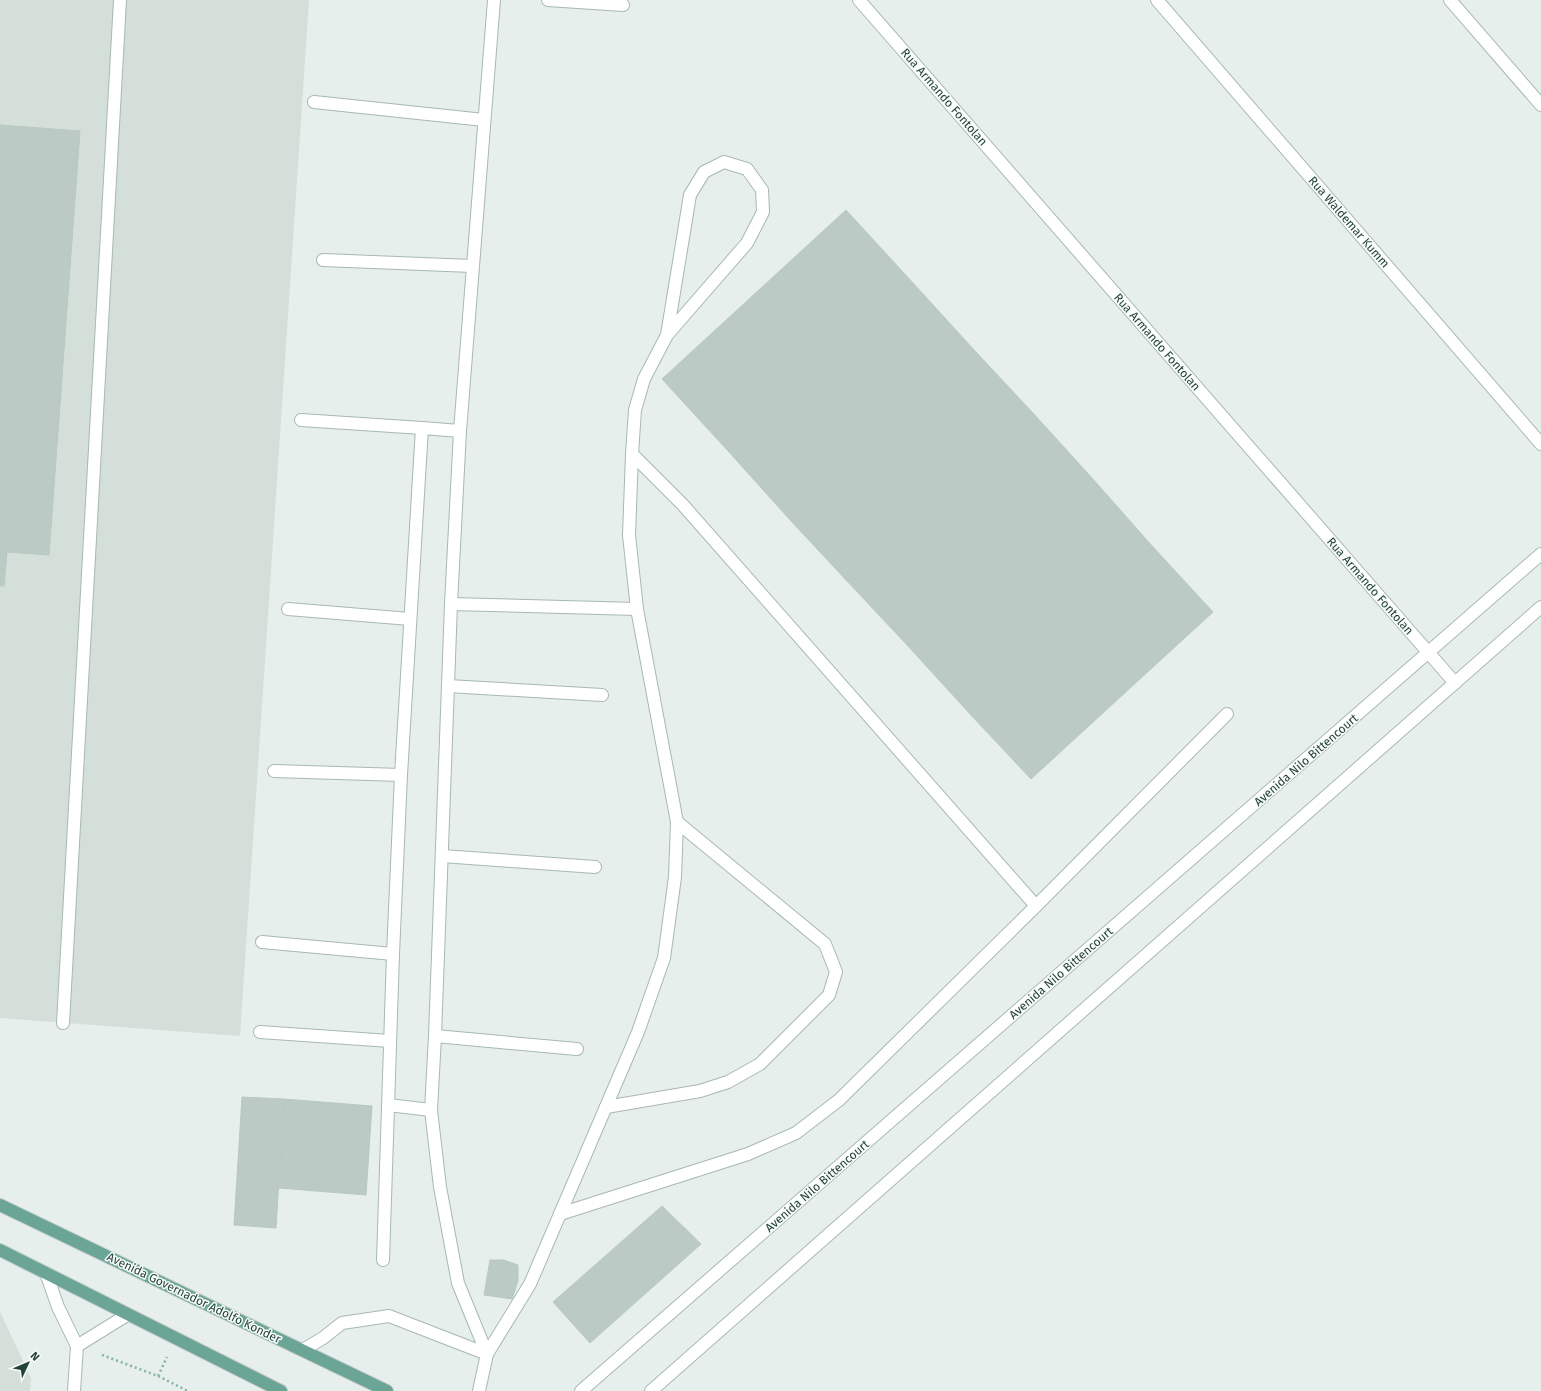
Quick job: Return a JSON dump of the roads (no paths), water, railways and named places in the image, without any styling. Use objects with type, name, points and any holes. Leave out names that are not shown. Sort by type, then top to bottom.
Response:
[{"type":"main road","name":"Avenida Governador Adolfo Konder","points":[[0,1205],[387,1391]]},
{"type":"main road","points":[[0,1250],[281,1391]]},
{"type":"street","points":[[63,1023],[120,0]]},
{"type":"street","points":[[487,1354],[458,1283],[440,1187],[431,1110],[451,604],[460,431],[494,0]]},
{"type":"street","points":[[548,0],[623,5]]},
{"type":"street","name":"Rua Armando Fontolan","points":[[859,0],[1455,683]]},
{"type":"street","name":"Rua Waldemar Kumm","points":[[1157,0],[1541,444]]},
{"type":"street","points":[[1450,0],[1541,105]]},
{"type":"street","points":[[314,102],[484,120]]},
{"type":"street","points":[[479,1391],[487,1354],[530,1284],[638,1032],[664,958],[675,877],[677,822],[637,609],[629,535],[635,410],[644,378],[667,335],[747,243],[764,212],[762,190],[748,169],[724,162],[704,172],[690,195],[667,335]]},
{"type":"street","points":[[324,260],[472,266]]},
{"type":"street","points":[[301,420],[460,431]]},
{"type":"street","points":[[383,1260],[393,954],[401,775],[422,428]]},
{"type":"street","points":[[632,454],[683,505],[1036,906]]},
{"type":"street","name":"Avenida Nilo Bittencourt","points":[[581,1391],[1541,554]]},
{"type":"street","points":[[451,604],[637,609]]},
{"type":"street","points":[[288,609],[410,619]]},
{"type":"street","points":[[651,1391],[1455,683],[1539,612]]},
{"type":"street","points":[[448,686],[602,695]]},
{"type":"street","points":[[560,1214],[748,1154],[796,1133],[839,1100],[1036,906],[1227,714]]},
{"type":"street","points":[[274,771],[401,775]]},
{"type":"street","points":[[606,1107],[700,1091],[728,1082],[760,1064],[829,995],[836,972],[825,944],[677,822]]},
{"type":"street","points":[[442,856],[595,867]]},
{"type":"street","points":[[262,942],[393,954]]},
{"type":"street","points":[[260,1032],[390,1041]]},
{"type":"street","points":[[435,1036],[577,1049]]},
{"type":"street","points":[[388,1106],[431,1110]]},
{"type":"street","points":[[46,1273],[58,1307],[77,1346],[74,1391]]},
{"type":"street","points":[[77,1346],[127,1315]]},
{"type":"street","points":[[302,1350],[323,1338],[342,1323],[389,1316],[487,1354]]}]
